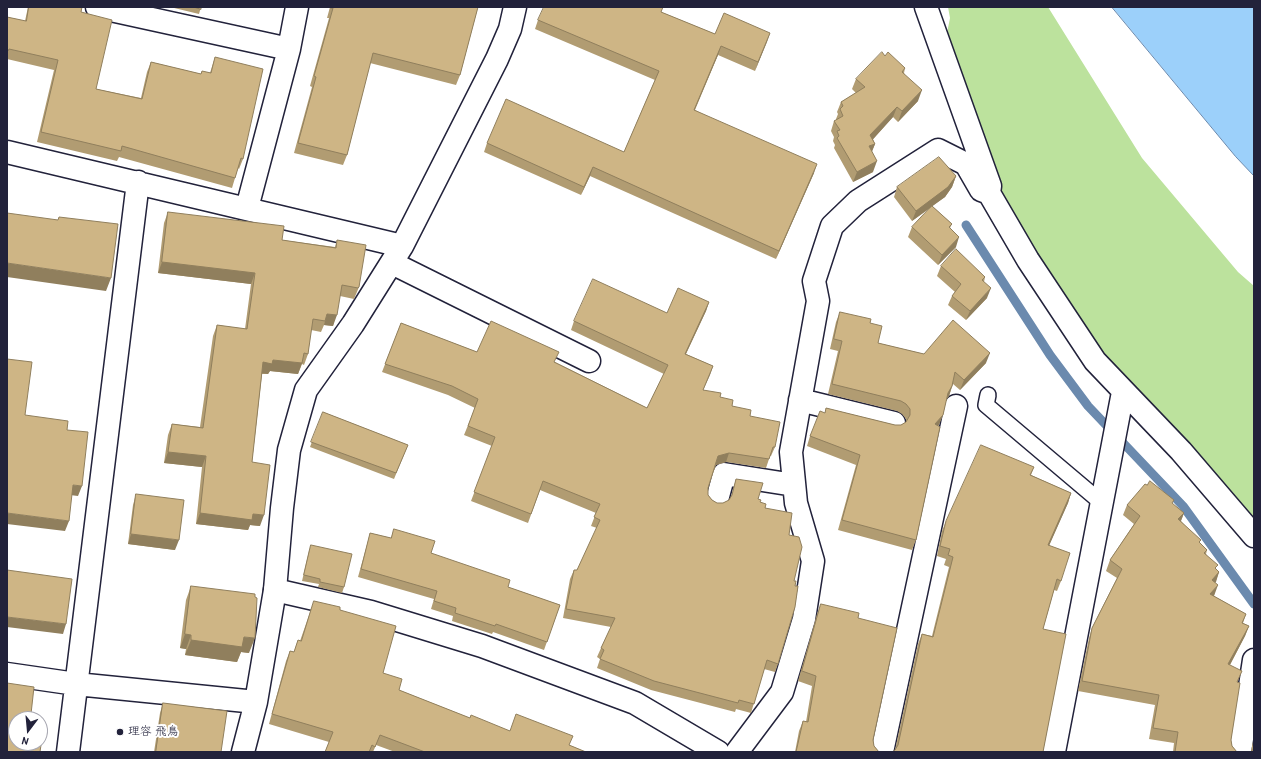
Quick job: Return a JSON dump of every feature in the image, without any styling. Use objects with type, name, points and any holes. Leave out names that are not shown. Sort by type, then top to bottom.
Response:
[{"type":"street","points":[[97,7],[289,49]]},
{"type":"street","points":[[247,208],[289,49],[297,7]]},
{"type":"street","points":[[243,752],[256,702],[275,590],[289,450],[306,390],[353,324],[397,255],[497,59],[510,29],[515,7]]},
{"type":"street","points":[[926,7],[990,186],[989,193],[1028,260],[1095,360],[1123,392],[1181,451],[1254,536]]},
{"type":"street","points":[[737,752],[782,692],[804,619],[813,562],[796,503],[791,452],[818,301],[814,282],[832,226],[858,201],[938,150],[966,164],[981,190],[989,193]]},
{"type":"street","points":[[7,152],[247,208],[397,255],[588,361]]},
{"type":"street","points":[[68,752],[138,182]]},
{"type":"street","points":[[1054,752],[1123,392]]},
{"type":"street","points":[[800,400],[894,422]]},
{"type":"street","points":[[882,752],[956,406]]},
{"type":"street","points":[[717,500],[724,474],[794,485]]},
{"type":"street","points":[[275,590],[371,612],[482,646],[635,703],[718,752]]},
{"type":"street","points":[[1240,752],[1254,660]]},
{"type":"street","points":[[7,674],[76,684],[256,702]]},
{"type":"lane","points":[[988,395],[986,405],[1102,503]]},
{"type":"green space","points":[[948,7],[1048,7],[1142,158],[1238,272],[1254,286],[1254,527],[1097,350],[1001,196],[946,38],[950,18]]},
{"type":"water","points":[[1112,7],[1254,7],[1254,176],[1236,157]]},
{"type":"building","points":[[29,7],[82,7],[81,12],[112,20],[96,89],[142,99],[151,62],[201,74],[202,71],[211,73],[215,57],[263,69],[243,159],[241,158],[235,178],[122,146],[121,151],[41,132],[58,60],[9,49],[7,51],[7,17],[26,21]]},
{"type":"building","points":[[331,7],[478,7],[460,75],[373,53],[347,155],[298,143],[316,77],[314,76],[333,8]]},
{"type":"building","points":[[544,7],[663,7],[661,12],[715,34],[724,13],[770,33],[758,62],[721,46],[694,110],[817,164],[779,251],[593,167],[584,187],[487,143],[506,99],[624,152],[659,71],[538,20]]},
{"type":"building","points":[[882,52],[885,56],[888,52],[905,68],[902,72],[922,90],[902,111],[897,107],[870,135],[875,144],[869,146],[877,161],[857,172],[837,138],[839,136],[837,131],[840,130],[834,121],[843,116],[840,109],[843,106],[841,102],[865,87],[856,79]]},
{"type":"building","points":[[939,157],[956,176],[948,187],[916,211],[897,187]]},
{"type":"building","points":[[932,206],[952,224],[949,227],[959,237],[942,255],[912,227]]},
{"type":"building","points":[[168,212],[284,226],[282,240],[336,248],[337,240],[366,245],[359,287],[342,285],[337,315],[327,314],[325,321],[313,319],[308,354],[304,353],[302,363],[273,360],[272,364],[263,362],[252,462],[270,465],[264,515],[253,514],[252,520],[200,513],[206,456],[168,452],[172,424],[203,428],[217,325],[247,329],[255,273],[162,262]]},
{"type":"building","points":[[7,213],[58,220],[59,217],[118,224],[111,278],[7,263]]},
{"type":"building","points":[[956,249],[985,277],[982,280],[991,288],[970,311],[952,296],[961,284],[941,266]]},
{"type":"building","points":[[593,279],[667,313],[678,288],[709,302],[685,354],[713,366],[703,390],[721,393],[720,397],[733,400],[732,406],[751,410],[750,416],[780,422],[775,447],[773,447],[769,459],[729,453],[718,456],[708,488],[708,495],[712,500],[717,503],[723,503],[729,500],[732,495],[736,479],[763,483],[758,499],[761,500],[760,502],[766,504],[765,508],[792,513],[789,535],[799,537],[802,547],[794,581],[796,581],[795,586],[798,586],[795,607],[778,664],[767,660],[754,704],[739,700],[738,703],[654,681],[600,659],[604,650],[601,648],[615,618],[566,609],[574,570],[577,570],[600,520],[594,517],[600,504],[543,481],[531,514],[474,492],[495,437],[468,426],[478,399],[452,386],[385,364],[401,323],[477,352],[491,321],[559,352],[554,362],[647,408],[668,365],[574,321]]},
{"type":"building","points":[[840,312],[871,319],[870,323],[882,326],[878,343],[924,354],[953,320],[990,353],[964,380],[955,372],[943,415],[935,424],[940,427],[916,540],[842,520],[860,455],[810,436],[820,411],[825,413],[826,408],[895,425],[901,425],[906,422],[910,415],[910,409],[901,401],[832,384],[842,341],[834,339]]},
{"type":"building","points":[[7,359],[32,362],[25,415],[68,421],[67,430],[88,432],[82,486],[73,485],[69,521],[7,513]]},
{"type":"building","points":[[323,412],[408,445],[396,473],[311,442]]},
{"type":"building","points":[[981,445],[1034,467],[1030,475],[1071,493],[1048,545],[1070,553],[1061,581],[1057,579],[1043,629],[1066,634],[1043,752],[892,752],[898,745],[922,634],[933,637],[953,557],[948,555],[950,549],[940,546],[946,521]]},
{"type":"building","points":[[1150,481],[1174,500],[1172,503],[1184,513],[1178,519],[1201,540],[1199,542],[1207,550],[1204,553],[1218,565],[1215,568],[1219,572],[1212,580],[1218,585],[1210,594],[1246,614],[1242,623],[1249,626],[1228,664],[1242,671],[1237,682],[1240,683],[1231,740],[1232,746],[1237,752],[1175,752],[1178,732],[1153,728],[1159,695],[1082,681],[1092,628],[1122,569],[1110,560],[1140,516],[1127,505],[1145,484],[1147,485]]},
{"type":"building","points":[[136,494],[184,500],[179,540],[131,534]]},
{"type":"building","points":[[394,529],[435,541],[431,553],[510,580],[508,587],[560,605],[547,642],[496,624],[495,626],[455,613],[456,608],[434,601],[437,591],[361,569],[370,533],[391,538]]},
{"type":"building","points":[[311,545],[352,554],[344,587],[320,582],[320,579],[304,575]]},
{"type":"building","points":[[7,570],[72,579],[66,624],[7,617]]},
{"type":"building","points":[[191,586],[255,594],[255,597],[257,598],[255,638],[244,637],[242,647],[191,640],[191,635],[185,634]]},
{"type":"building","points":[[314,601],[340,607],[340,610],[396,626],[383,673],[402,679],[399,690],[470,718],[471,715],[510,731],[516,714],[573,736],[569,745],[586,752],[425,752],[380,735],[375,747],[372,745],[369,752],[325,752],[333,732],[272,714],[290,651],[294,652],[298,640],[301,641]]},
{"type":"building","points":[[821,604],[859,613],[858,618],[897,628],[873,740],[874,746],[879,752],[796,752],[803,721],[808,722],[816,676],[802,671]]},
{"type":"building","points":[[7,683],[34,687],[31,711],[8,711],[8,751],[40,752],[7,752]]},
{"type":"building","points":[[163,703],[227,711],[221,752],[156,752]]},
{"type":"waterway","points":[[966,225],[1050,355],[1088,406],[1183,506],[1254,604]]},
{"type":"place","name":"理容 飛鳥","points":[[120,732]]}]
